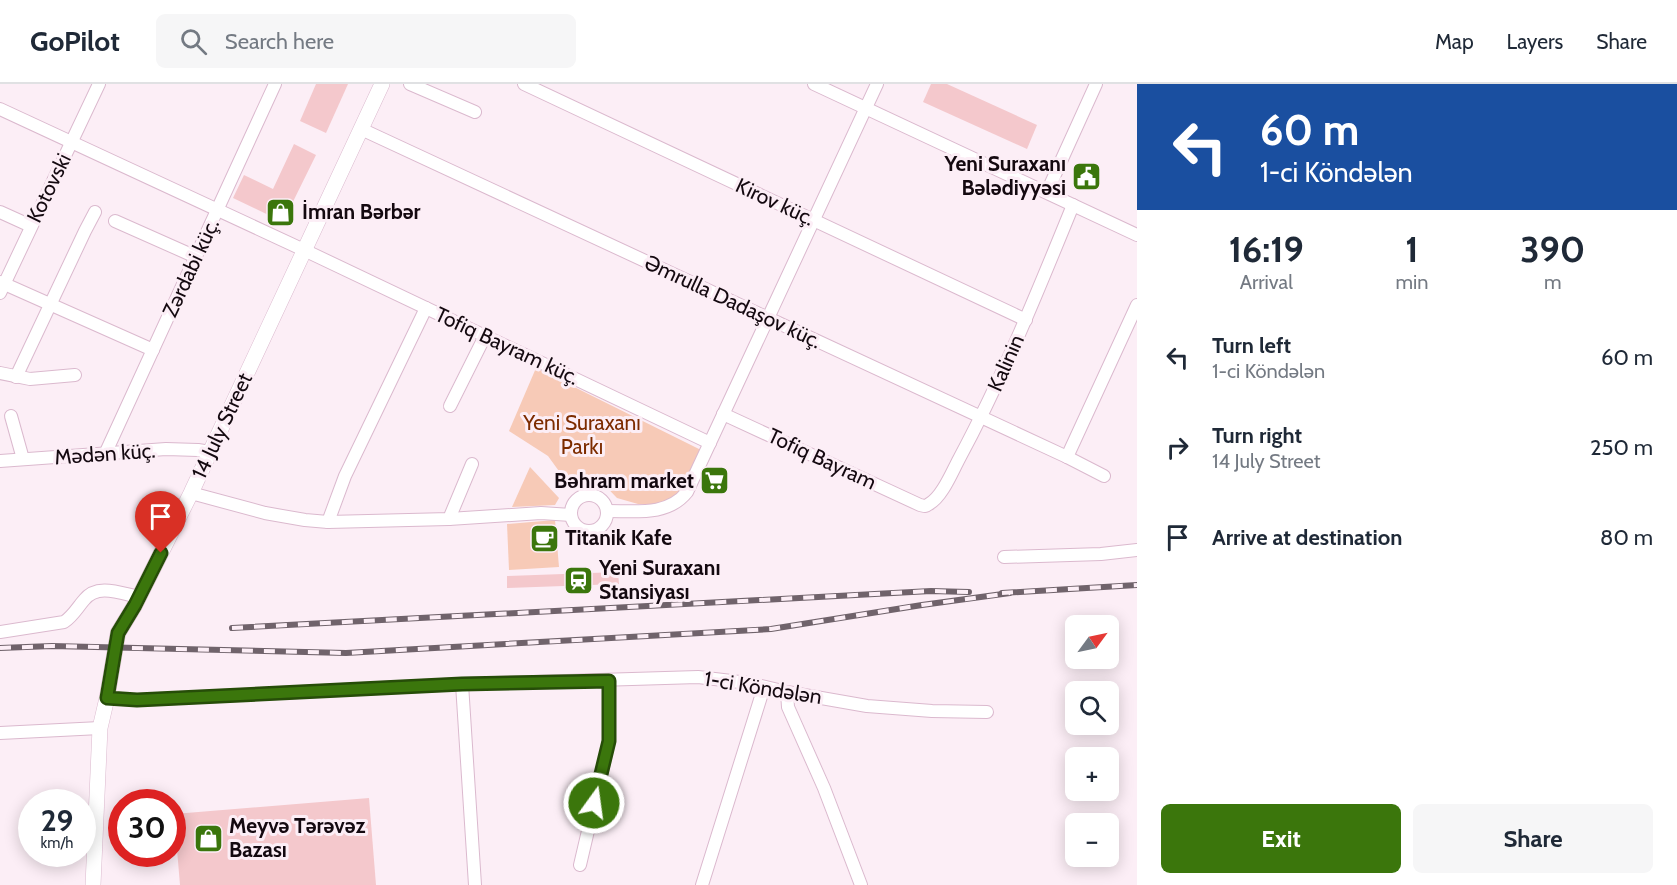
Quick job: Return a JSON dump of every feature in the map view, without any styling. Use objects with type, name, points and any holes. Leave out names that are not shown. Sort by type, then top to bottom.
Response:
[{"type":"street","name":"Kotovski","points":[[1,286],[99,84]]},
{"type":"street","name":"Zərdabi küç.","points":[[106,453],[275,84]]},
{"type":"street","name":"14 July Street","points":[[93,885],[100,728],[118,633],[139,597],[191,493],[382,84]]},
{"type":"street","points":[[410,84],[475,112]]},
{"type":"street","name":"Kirov küç.","points":[[524,84],[1026,320]]},
{"type":"street","points":[[814,84],[1137,235]]},
{"type":"street","points":[[608,512],[666,508],[681,499],[687,492],[877,84]]},
{"type":"street","points":[[1047,192],[1096,84]]},
{"type":"street","name":"Tofiq Bayram küç.","points":[[0,109],[304,250],[710,443]]},
{"type":"street","name":"Əmrulla Dadaşov küç.","points":[[361,129],[1104,476]]},
{"type":"street","name":"Kalinin","points":[[920,505],[930,504],[946,483],[982,418],[1026,320],[1073,205]]},
{"type":"street","points":[[0,212],[31,226]]},
{"type":"street","points":[[16,377],[95,212]]},
{"type":"street","points":[[115,221],[196,257]]},
{"type":"street","points":[[1,286],[50,304],[153,350]]},
{"type":"street","points":[[1067,457],[1137,305]]},
{"type":"street","points":[[328,522],[345,477],[426,308]]},
{"type":"street","points":[[450,406],[485,336]]},
{"type":"street","points":[[0,373],[30,380],[75,375]]},
{"type":"street","name":"Tofiq Bayram","points":[[723,414],[920,505]]},
{"type":"street","points":[[12,416],[23,459]]},
{"type":"street","name":"Mədən küç.","points":[[0,461],[166,449],[210,452]]},
{"type":"street","points":[[449,519],[472,464]]},
{"type":"street","points":[[191,493],[265,513],[328,522],[449,519],[541,513],[571,515]]},
{"type":"street","points":[[588,495],[595,495],[601,499],[608,512],[603,525],[591,532],[578,527],[571,515],[575,501],[588,495]]},
{"type":"street","points":[[1004,557],[1101,554],[1137,550]]},
{"type":"street","points":[[0,632],[64,622],[71,617],[91,592],[98,590],[139,597]]},
{"type":"street","name":"1-ci Köndələn","points":[[107,698],[137,700],[462,684],[698,677],[725,679],[867,706],[987,712]]},
{"type":"street","points":[[580,865],[609,741],[609,681]]},
{"type":"street","points":[[462,684],[475,885]]},
{"type":"street","points":[[702,885],[764,687]]},
{"type":"street","points":[[787,692],[788,707],[824,788],[861,885]]},
{"type":"street","points":[[0,734],[100,728]]},
{"type":"green space","name":"Yeni Suraxanı Parkı","points":[[536,368],[701,450],[688,481],[676,496],[661,504],[638,504],[617,498],[594,474],[569,485],[548,456],[509,431]]},
{"type":"green space","points":[[530,467],[559,498],[555,505],[512,507]]},
{"type":"green space","points":[[555,520],[559,567],[509,570],[507,524]]},
{"type":"building","points":[[316,84],[348,84],[326,133],[300,121]]},
{"type":"building","points":[[931,84],[947,84],[1037,125],[1027,149],[923,102]]},
{"type":"building","points":[[294,144],[316,155],[283,222],[233,198],[244,175],[273,189]]},
{"type":"building","points":[[618,572],[619,584],[507,588],[507,576]]},
{"type":"building","points":[[369,798],[376,885],[180,885],[178,867],[186,867],[186,813]]},
{"type":"railway","points":[[1002,593],[1137,585]]},
{"type":"railway","points":[[232,628],[931,591],[969,592]]},
{"type":"railway","points":[[0,648],[52,646],[346,653],[771,629],[1010,593]]},
{"type":"place","name":"Yeni Suraxanı Bələdiyyəsi","points":[[1087,176]]},
{"type":"place","name":"İmran Bərbər","points":[[281,212]]},
{"type":"place","name":"Bәhram market","points":[[715,481]]},
{"type":"place","name":"Titanik Kafe","points":[[544,538]]},
{"type":"place","name":"Yeni Suraxanı Stansiyası","points":[[578,580]]},
{"type":"place","name":"Meyvə Tərəvəz Bazası","points":[[208,838]]},
{"type":"route","points":[[161,553],[118,633],[107,698],[137,700],[462,684],[609,681],[609,741],[594,803]]}]
